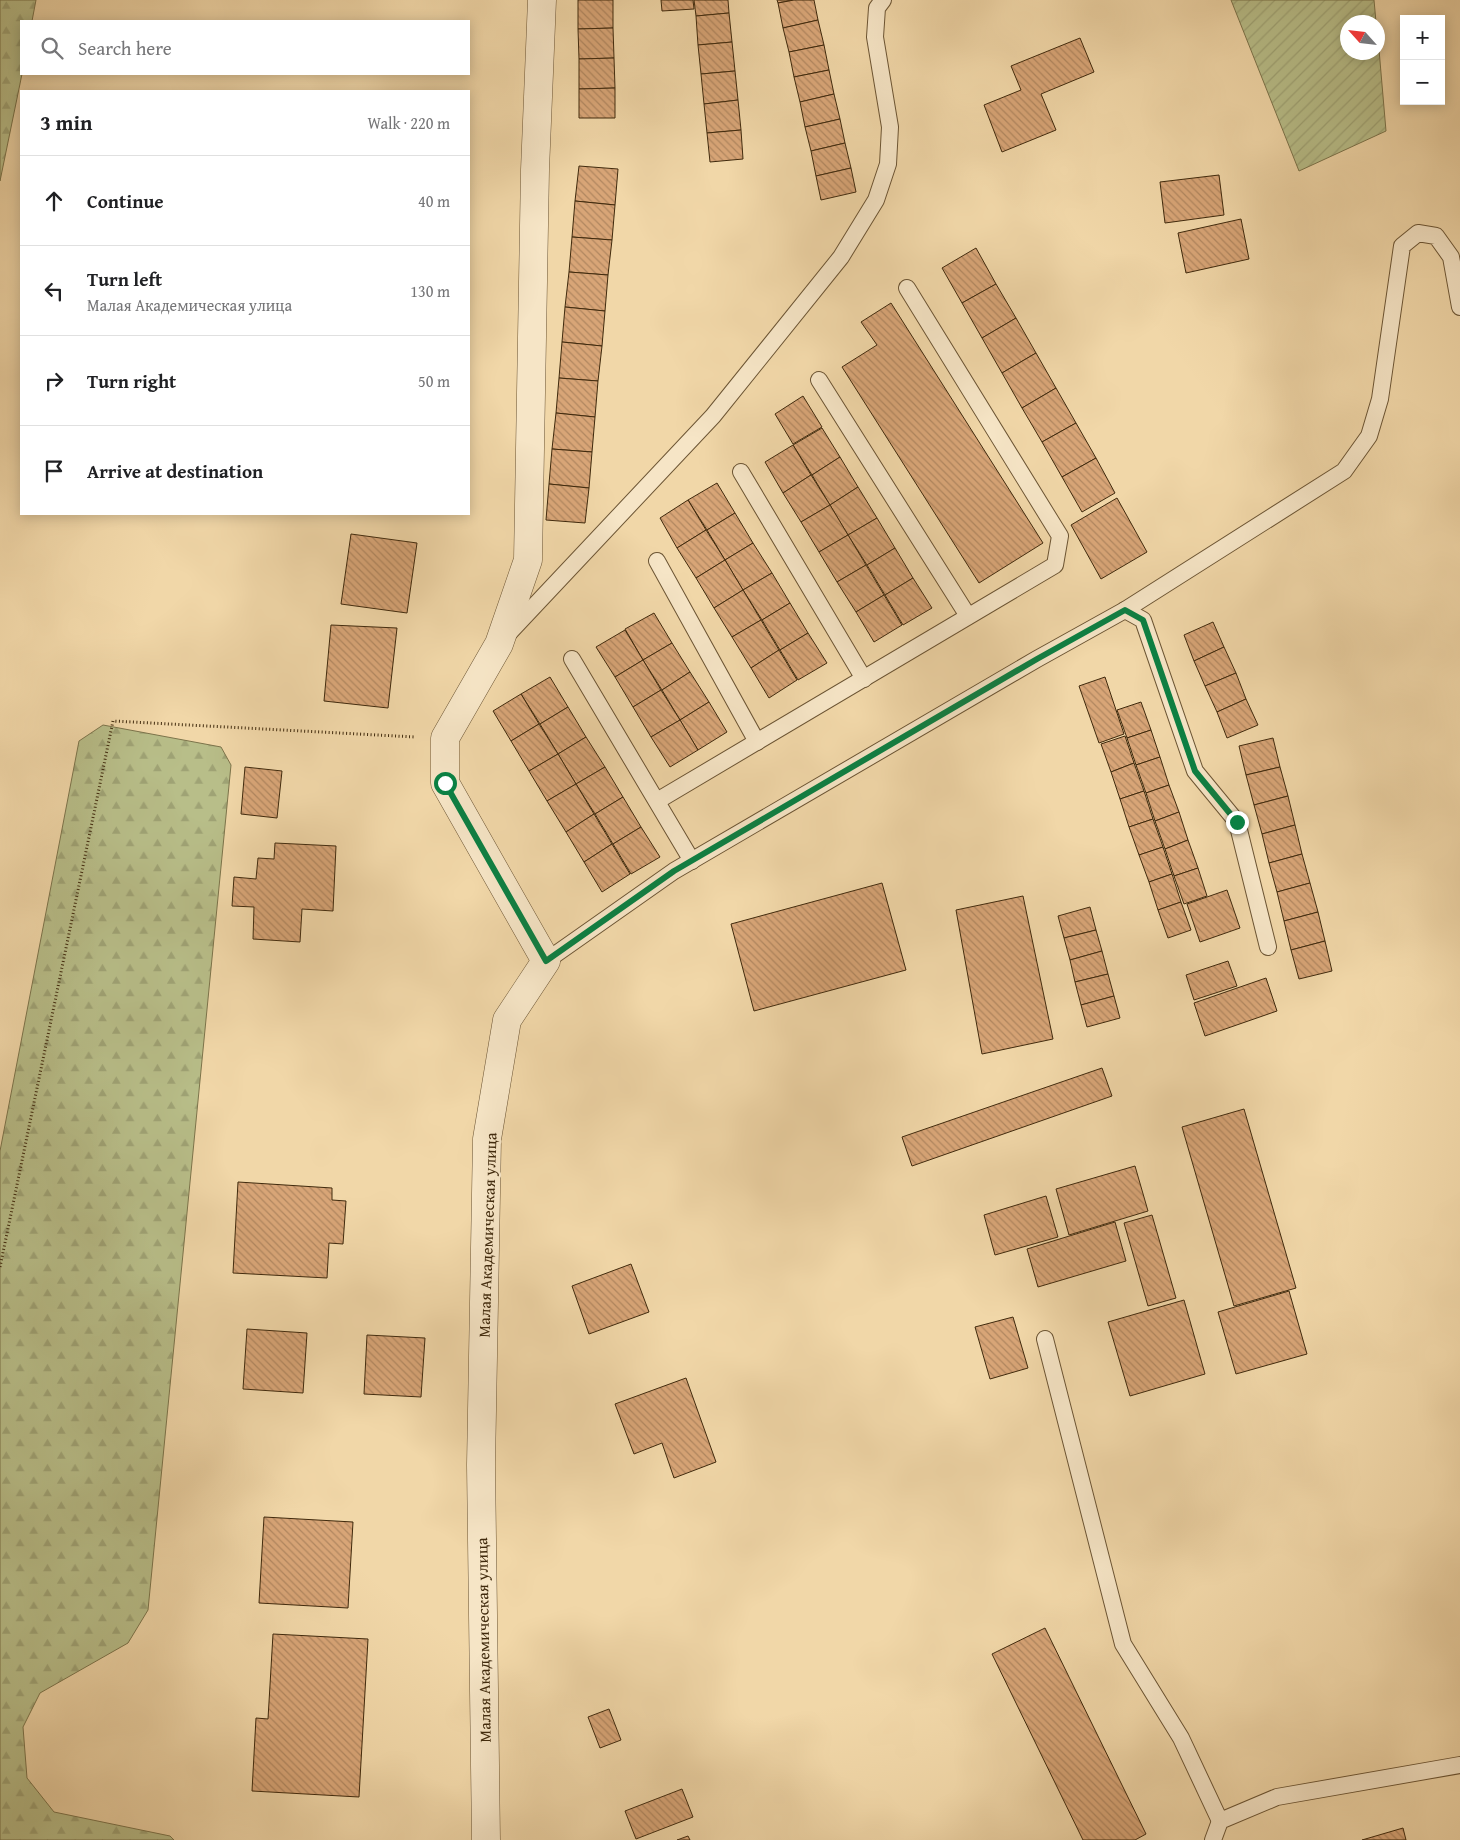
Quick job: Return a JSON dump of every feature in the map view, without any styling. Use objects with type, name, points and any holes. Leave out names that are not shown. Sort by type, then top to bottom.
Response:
[{"type":"street","points":[[542,0],[535,170],[528,560],[499,644],[445,738],[445,783],[546,961]]},
{"type":"street","name":"Малая Академическая улица","points":[[486,1840],[481,1465],[488,1139],[507,1020],[546,961]]},
{"type":"lane","points":[[499,644],[713,416],[841,257],[876,200],[888,164],[890,127],[875,37],[877,8],[883,0]]},
{"type":"lane","name":"Малая Академическая улица","points":[[546,961],[674,871],[1037,659],[1125,610],[1344,471],[1369,436],[1380,399],[1402,246],[1418,233],[1436,236],[1451,257],[1460,307]]},
{"type":"lane","points":[[657,801],[1055,565],[1060,536],[907,288]]},
{"type":"lane","points":[[819,380],[968,616]]},
{"type":"lane","points":[[741,472],[864,679]]},
{"type":"lane","points":[[657,561],[757,742]]},
{"type":"lane","points":[[1125,610],[1143,620],[1195,771],[1237,822],[1268,947]]},
{"type":"lane","points":[[572,659],[692,861]]},
{"type":"lane","points":[[1045,1339],[1123,1644],[1181,1738],[1220,1822]]},
{"type":"lane","points":[[1213,1840],[1220,1822],[1276,1797],[1460,1765]]},
{"type":"path","points":[[0,1268],[113,721],[445,738]]},
{"type":"green space","points":[[0,0],[36,0],[32,20],[20,20],[20,75],[22,75],[0,181]]},
{"type":"green space","points":[[1231,0],[1374,0],[1375,15],[1340,15],[1340,60],[1380,60],[1386,131],[1299,171]]},
{"type":"green space","points":[[103,725],[221,747],[231,765],[148,1610],[128,1643],[40,1693],[23,1727],[27,1778],[54,1812],[170,1836],[174,1840],[0,1840],[0,1151],[79,741]]},
{"type":"building","points":[[578,0],[613,0],[613,28],[578,29]]},
{"type":"building","points":[[661,0],[693,0],[694,9],[662,11]]},
{"type":"building","points":[[694,0],[728,0],[729,13],[696,16]]},
{"type":"building","points":[[777,0],[794,0],[778,3]]},
{"type":"building","points":[[794,0],[814,0],[818,20],[783,28],[778,3]]},
{"type":"building","points":[[729,13],[732,42],[698,45],[696,16]]},
{"type":"building","points":[[818,20],[824,45],[789,52],[783,28]]},
{"type":"building","points":[[613,28],[614,58],[579,59],[578,29]]},
{"type":"building","points":[[1080,38],[1094,72],[1041,94],[1056,130],[1002,152],[984,105],[1021,90],[1011,66]]},
{"type":"building","points":[[732,42],[735,71],[701,74],[698,45]]},
{"type":"building","points":[[824,45],[829,70],[794,77],[789,52]]},
{"type":"building","points":[[614,58],[615,88],[579,89],[579,59]]},
{"type":"building","points":[[829,70],[834,94],[800,102],[794,77]]},
{"type":"building","points":[[735,71],[738,100],[704,104],[701,74]]},
{"type":"building","points":[[615,88],[615,118],[579,118],[579,89]]},
{"type":"building","points":[[834,94],[840,119],[805,127],[800,102]]},
{"type":"building","points":[[738,100],[741,130],[707,133],[704,104]]},
{"type":"building","points":[[840,119],[845,143],[811,151],[805,127]]},
{"type":"building","points":[[741,130],[743,159],[710,162],[707,133]]},
{"type":"building","points":[[845,143],[851,168],[816,176],[811,151]]},
{"type":"building","points":[[579,166],[618,169],[615,205],[575,201]]},
{"type":"building","points":[[851,168],[856,192],[821,200],[816,176]]},
{"type":"building","points":[[1219,175],[1224,215],[1165,223],[1160,182]]},
{"type":"building","points":[[575,201],[615,205],[612,240],[572,237]]},
{"type":"building","points":[[1241,219],[1249,259],[1186,273],[1178,233]]},
{"type":"building","points":[[572,237],[612,240],[608,275],[569,272]]},
{"type":"building","points":[[976,248],[996,284],[962,303],[942,268]]},
{"type":"building","points":[[569,272],[608,275],[605,311],[565,307]]},
{"type":"building","points":[[996,284],[1016,318],[982,338],[962,303]]},
{"type":"building","points":[[891,303],[1043,543],[979,583],[842,367],[877,345],[861,322]]},
{"type":"building","points":[[565,307],[605,311],[602,346],[562,342]]},
{"type":"building","points":[[1016,318],[1036,353],[1002,373],[982,338]]},
{"type":"building","points":[[562,342],[602,346],[598,381],[559,378]]},
{"type":"building","points":[[1036,353],[1056,388],[1022,408],[1002,373]]},
{"type":"building","points":[[559,378],[598,381],[595,417],[556,413]]},
{"type":"building","points":[[1056,388],[1076,423],[1042,442],[1022,408]]},
{"type":"building","points":[[803,396],[822,427],[793,444],[775,414]]},
{"type":"building","points":[[556,413],[595,417],[592,452],[552,449]]},
{"type":"building","points":[[1076,423],[1096,458],[1062,477],[1042,442]]},
{"type":"building","points":[[822,428],[840,457],[812,475],[793,445]]},
{"type":"building","points":[[793,445],[811,475],[783,493],[765,462]]},
{"type":"building","points":[[552,449],[592,452],[589,488],[549,484]]},
{"type":"building","points":[[840,457],[858,487],[830,505],[812,475]]},
{"type":"building","points":[[1096,458],[1115,493],[1082,512],[1062,477]]},
{"type":"building","points":[[811,475],[830,505],[801,522],[783,493]]},
{"type":"building","points":[[717,483],[735,513],[707,530],[688,500]]},
{"type":"building","points":[[549,484],[589,488],[585,523],[546,520]]},
{"type":"building","points":[[858,487],[877,518],[848,535],[830,505]]},
{"type":"building","points":[[1117,498],[1147,552],[1101,579],[1071,525]]},
{"type":"building","points":[[688,500],[706,530],[677,548],[660,518]]},
{"type":"building","points":[[830,505],[848,535],[819,552],[801,522]]},
{"type":"building","points":[[735,513],[753,543],[725,560],[707,530]]},
{"type":"building","points":[[877,518],[895,548],[867,565],[848,535]]},
{"type":"building","points":[[706,530],[725,560],[696,578],[677,548]]},
{"type":"building","points":[[351,534],[417,543],[407,613],[341,604]]},
{"type":"building","points":[[848,535],[866,565],[837,582],[819,552]]},
{"type":"building","points":[[753,543],[772,573],[743,590],[725,560]]},
{"type":"building","points":[[895,548],[913,578],[885,595],[867,565]]},
{"type":"building","points":[[725,560],[743,590],[714,608],[696,578]]},
{"type":"building","points":[[866,565],[884,595],[856,612],[837,582]]},
{"type":"building","points":[[772,573],[790,603],[762,620],[743,590]]},
{"type":"building","points":[[913,578],[932,608],[903,625],[885,595]]},
{"type":"building","points":[[743,590],[761,620],[732,637],[714,608]]},
{"type":"building","points":[[884,595],[902,625],[874,642],[856,612]]},
{"type":"building","points":[[790,603],[808,633],[780,650],[762,620]]},
{"type":"building","points":[[654,613],[672,643],[643,660],[625,629]]},
{"type":"building","points":[[761,620],[779,650],[751,668],[732,637]]},
{"type":"building","points":[[1213,622],[1224,647],[1194,661],[1184,635]]},
{"type":"building","points":[[331,625],[397,628],[388,708],[324,701]]},
{"type":"building","points":[[625,630],[643,660],[615,677],[596,647]]},
{"type":"building","points":[[808,633],[827,663],[798,680],[780,650]]},
{"type":"building","points":[[672,643],[690,672],[662,690],[643,660]]},
{"type":"building","points":[[1224,647],[1236,673],[1205,686],[1194,661]]},
{"type":"building","points":[[779,650],[797,680],[769,698],[751,668]]},
{"type":"building","points":[[643,660],[661,690],[633,707],[615,677]]},
{"type":"building","points":[[690,672],[709,702],[680,720],[662,690]]},
{"type":"building","points":[[1236,673],[1246,699],[1217,712],[1205,686]]},
{"type":"building","points":[[550,677],[568,707],[540,724],[521,694]]},
{"type":"building","points":[[1105,677],[1124,734],[1099,743],[1079,686]]},
{"type":"building","points":[[661,690],[680,720],[651,737],[633,707]]},
{"type":"building","points":[[521,694],[539,724],[511,741],[493,711]]},
{"type":"building","points":[[1246,699],[1258,725],[1227,738],[1217,712]]},
{"type":"building","points":[[709,702],[727,732],[698,750],[680,720]]},
{"type":"building","points":[[1141,702],[1151,730],[1127,738],[1117,710]]},
{"type":"building","points":[[568,707],[586,737],[558,754],[540,724]]},
{"type":"building","points":[[680,720],[698,750],[670,767],[651,737]]},
{"type":"building","points":[[539,724],[558,754],[529,771],[511,741]]},
{"type":"building","points":[[1151,730],[1160,757],[1136,765],[1127,738]]},
{"type":"building","points":[[1125,736],[1134,763],[1111,772],[1101,744]]},
{"type":"building","points":[[586,737],[605,767],[576,784],[558,754]]},
{"type":"building","points":[[1273,738],[1280,767],[1246,775],[1239,746]]},
{"type":"building","points":[[558,754],[576,784],[547,801],[529,771]]},
{"type":"building","points":[[1160,757],[1169,785],[1146,793],[1136,765]]},
{"type":"building","points":[[1134,763],[1144,791],[1120,799],[1111,772]]},
{"type":"building","points":[[245,767],[282,771],[277,818],[241,814]]},
{"type":"building","points":[[605,767],[623,797],[595,814],[576,784]]},
{"type":"building","points":[[1280,767],[1288,796],[1254,805],[1246,775]]},
{"type":"building","points":[[576,784],[594,814],[566,832],[547,801]]},
{"type":"building","points":[[1169,785],[1179,812],[1155,821],[1146,793]]},
{"type":"building","points":[[1144,791],[1153,819],[1129,827],[1120,799]]},
{"type":"building","points":[[1288,796],[1295,825],[1262,834],[1254,805]]},
{"type":"building","points":[[623,797],[641,827],[613,844],[595,814]]},
{"type":"building","points":[[1179,812],[1188,840],[1165,849],[1155,821]]},
{"type":"building","points":[[594,814],[612,844],[584,862],[566,832]]},
{"type":"building","points":[[1153,819],[1163,847],[1139,855],[1129,827]]},
{"type":"building","points":[[1295,825],[1302,854],[1269,863],[1262,834]]},
{"type":"building","points":[[641,827],[660,857],[631,874],[613,844]]},
{"type":"building","points":[[1188,840],[1198,868],[1174,876],[1165,849]]},
{"type":"building","points":[[275,843],[336,846],[333,911],[302,909],[300,942],[253,939],[254,907],[232,906],[234,877],[256,879],[258,858],[274,859]]},
{"type":"building","points":[[612,844],[630,874],[602,892],[584,862]]},
{"type":"building","points":[[1163,847],[1172,874],[1149,882],[1139,855]]},
{"type":"building","points":[[1302,854],[1310,883],[1277,892],[1269,863]]},
{"type":"building","points":[[1198,868],[1207,896],[1184,904],[1174,876]]},
{"type":"building","points":[[1172,874],[1181,902],[1158,910],[1149,882]]},
{"type":"building","points":[[882,883],[906,970],[754,1011],[731,924]]},
{"type":"building","points":[[1310,883],[1318,912],[1284,921],[1277,892]]},
{"type":"building","points":[[1227,890],[1240,928],[1200,942],[1187,904]]},
{"type":"building","points":[[1023,896],[1053,1039],[982,1054],[956,910]]},
{"type":"building","points":[[1181,902],[1191,930],[1168,938],[1158,910]]},
{"type":"building","points":[[1090,907],[1096,930],[1064,938],[1058,916]]},
{"type":"building","points":[[1318,912],[1325,941],[1291,950],[1284,921]]},
{"type":"building","points":[[1096,930],[1102,951],[1070,960],[1064,938]]},
{"type":"building","points":[[1325,941],[1332,971],[1299,979],[1291,950]]},
{"type":"building","points":[[1102,951],[1108,974],[1075,982],[1070,960]]},
{"type":"building","points":[[1228,961],[1237,986],[1194,1000],[1186,975]]},
{"type":"building","points":[[1108,974],[1114,996],[1081,1005],[1075,982]]},
{"type":"building","points":[[1266,978],[1277,1011],[1205,1036],[1194,1003]]},
{"type":"building","points":[[1114,996],[1120,1018],[1087,1027],[1081,1005]]},
{"type":"building","points":[[1102,1068],[1112,1096],[912,1166],[902,1137]]},
{"type":"building","points":[[1244,1109],[1296,1288],[1234,1306],[1182,1127]]},
{"type":"building","points":[[1135,1166],[1148,1211],[1069,1235],[1056,1189]]},
{"type":"building","points":[[238,1182],[332,1188],[332,1200],[346,1201],[343,1244],[329,1243],[327,1278],[233,1273]]},
{"type":"building","points":[[1046,1196],[1058,1237],[995,1255],[984,1215]]},
{"type":"building","points":[[1152,1215],[1176,1298],[1148,1306],[1124,1223]]},
{"type":"building","points":[[1115,1222],[1126,1261],[1038,1287],[1027,1249]]},
{"type":"building","points":[[631,1264],[649,1312],[589,1334],[572,1286]]},
{"type":"building","points":[[1289,1291],[1307,1354],[1236,1374],[1218,1312]]},
{"type":"building","points":[[1184,1300],[1205,1374],[1130,1396],[1108,1322]]},
{"type":"building","points":[[1013,1317],[1028,1368],[990,1379],[975,1327]]},
{"type":"building","points":[[247,1329],[307,1333],[303,1393],[243,1389]]},
{"type":"building","points":[[367,1335],[425,1338],[421,1397],[364,1394]]},
{"type":"building","points":[[686,1378],[716,1462],[674,1478],[662,1443],[634,1454],[615,1404]]},
{"type":"building","points":[[264,1517],[353,1522],[348,1608],[259,1603]]},
{"type":"building","points":[[1045,1628],[1146,1834],[1135,1840],[1083,1840],[992,1654]]},
{"type":"building","points":[[273,1634],[368,1639],[359,1797],[252,1791],[256,1718],[268,1719]]},
{"type":"building","points":[[609,1709],[621,1740],[600,1748],[588,1717]]},
{"type":"building","points":[[682,1789],[693,1817],[636,1839],[625,1811]]},
{"type":"building","points":[[1403,1828],[1406,1840],[1362,1840]]},
{"type":"building","points":[[688,1836],[690,1840],[677,1840]]},
{"type":"route","points":[[445,783],[546,961],[674,871],[1037,659],[1125,610],[1143,620],[1195,771],[1237,822]]}]
